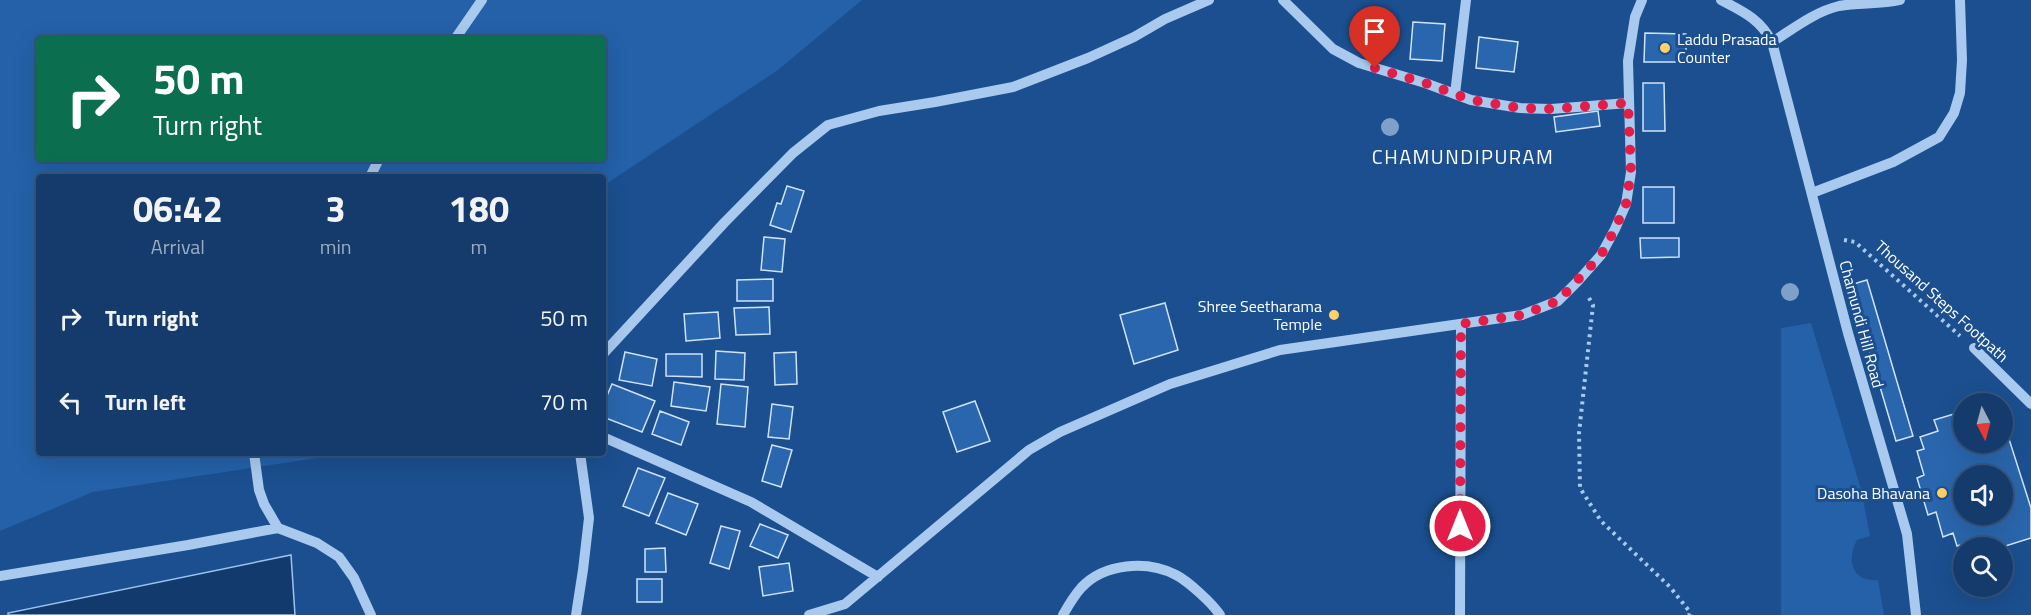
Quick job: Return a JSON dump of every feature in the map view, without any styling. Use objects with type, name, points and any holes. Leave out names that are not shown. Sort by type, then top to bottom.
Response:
[{"type":"street","points":[[456,36],[482,0]]},
{"type":"street","points":[[606,351],[777,169],[828,125],[879,111],[1013,87],[1088,58],[1134,37],[1165,19],[1209,0]]},
{"type":"street","points":[[1283,0],[1332,49],[1359,63],[1471,100],[1520,108],[1551,109],[1628,103]]},
{"type":"street","points":[[1455,94],[1466,0]]},
{"type":"street","points":[[809,615],[845,604],[1029,450],[1060,432],[1170,384],[1280,350],[1522,315],[1558,301],[1601,255],[1626,204],[1631,172],[1628,61],[1635,17],[1642,0]]},
{"type":"street","name":"Chamundi Hill Road","points":[[1721,0],[1751,16],[1762,26],[1772,42],[1848,333],[1906,534],[1916,615]]},
{"type":"street","points":[[1772,42],[1821,12],[1841,6],[1900,0]]},
{"type":"street","points":[[1812,193],[1893,162],[1939,136],[1954,113],[1960,93],[1962,60],[1960,0]]},
{"type":"street","points":[[1460,615],[1461,324]]},
{"type":"street","name":"Thousand Steps Footpath","points":[[1974,348],[2031,404]]},
{"type":"street","points":[[606,438],[751,502],[878,577]]},
{"type":"street","points":[[254,456],[259,490],[278,528]]},
{"type":"street","points":[[576,615],[584,570],[589,518],[580,456]]},
{"type":"street","points":[[0,576],[278,528],[317,543],[339,557],[354,578],[371,615]]},
{"type":"street","points":[[1063,615],[1082,587],[1102,574],[1120,567],[1149,566],[1177,575],[1214,606],[1220,615]]},
{"type":"path","name":"Thousand Steps Footpath","points":[[1823,235],[1855,242],[1974,348]]},
{"type":"path","points":[[1578,281],[1593,305],[1580,432],[1580,488],[1601,521],[1670,587],[1690,612],[1689,615]]},
{"type":"shaded area","points":[[0,0],[862,0],[778,70],[606,184],[606,174],[36,174],[36,456],[324,456],[93,492],[0,531]]},
{"type":"shaded area","points":[[1811,323],[1861,489],[1870,536],[1857,540],[1852,562],[1857,573],[1862,577],[1878,580],[1884,615],[1781,615],[1781,328]]},
{"type":"shaded area","points":[[291,555],[295,615],[8,615],[8,613]]},
{"type":"building","points":[[1413,22],[1445,24],[1442,61],[1410,59]]},
{"type":"building","name":"Laddu Prasada Counter","points":[[1645,33],[1686,34],[1686,62],[1644,62]]},
{"type":"building","points":[[1479,37],[1518,42],[1514,72],[1476,68]]},
{"type":"building","points":[[1643,83],[1664,83],[1665,131],[1643,131]]},
{"type":"building","points":[[1598,111],[1600,126],[1556,132],[1554,117]]},
{"type":"building","points":[[787,186],[804,191],[791,232],[770,225],[777,203],[781,204]]},
{"type":"building","points":[[1643,187],[1674,187],[1674,223],[1643,223]]},
{"type":"building","points":[[764,237],[785,239],[782,272],[761,270]]},
{"type":"building","points":[[1640,238],[1679,238],[1679,257],[1641,258]]},
{"type":"building","points":[[773,279],[773,301],[737,301],[737,280]]},
{"type":"building","points":[[1867,280],[1913,436],[1896,441],[1850,285]]},
{"type":"building","points":[[1165,303],[1178,350],[1134,364],[1120,315]]},
{"type":"building","points":[[769,307],[770,334],[736,335],[734,308]]},
{"type":"building","points":[[718,312],[720,338],[686,341],[684,314]]},
{"type":"building","points":[[716,351],[745,353],[744,380],[715,379]]},
{"type":"building","points":[[625,352],[657,359],[652,386],[619,380]]},
{"type":"building","points":[[796,352],[797,384],[775,385],[774,353]]},
{"type":"building","points":[[666,354],[702,354],[702,377],[666,376]]},
{"type":"building","points":[[674,382],[710,387],[706,411],[671,406]]},
{"type":"building","points":[[612,384],[655,401],[642,432],[606,418],[606,398]]},
{"type":"building","points":[[721,384],[748,387],[745,427],[717,424]]},
{"type":"building","points":[[975,401],[990,441],[957,452],[943,412]]},
{"type":"building","points":[[772,404],[793,407],[789,439],[768,437]]},
{"type":"building","points":[[660,411],[689,422],[681,445],[652,434]]},
{"type":"building","points":[[1953,414],[1953,453],[2013,452],[2031,508],[2031,538],[2013,544],[2013,537],[1954,537],[1953,533],[1943,537],[1936,512],[1928,515],[1917,478],[1924,475],[1917,451],[1924,449],[1920,437],[1938,431],[1934,420]]},
{"type":"building","points":[[772,445],[792,450],[781,487],[762,481]]},
{"type":"building","points":[[638,468],[665,478],[649,516],[623,506]]},
{"type":"building","points":[[668,493],[698,504],[686,535],[656,523]]},
{"type":"building","points":[[760,524],[788,535],[778,558],[750,546]]},
{"type":"building","points":[[721,526],[740,531],[729,569],[710,563]]},
{"type":"building","points":[[665,548],[666,572],[645,572],[645,549]]},
{"type":"building","points":[[789,563],[793,591],[763,596],[759,567]]},
{"type":"building","points":[[637,579],[662,579],[662,602],[637,602]]},
{"type":"place","name":"Laddu Prasada Counter","points":[[1665,48]]},
{"type":"place","name":"Shree Seetharama Temple","points":[[1334,315]]},
{"type":"place","name":"Dasoha Bhavana","points":[[1942,493]]},
{"type":"district","name":"CHAMUNDIPURAM","points":[[1463,157]]},
{"type":"route","points":[[1375,68],[1471,100],[1520,108],[1598,107],[1628,103],[1631,172],[1626,204],[1601,255],[1558,301],[1522,315],[1461,324],[1460,526]]}]
